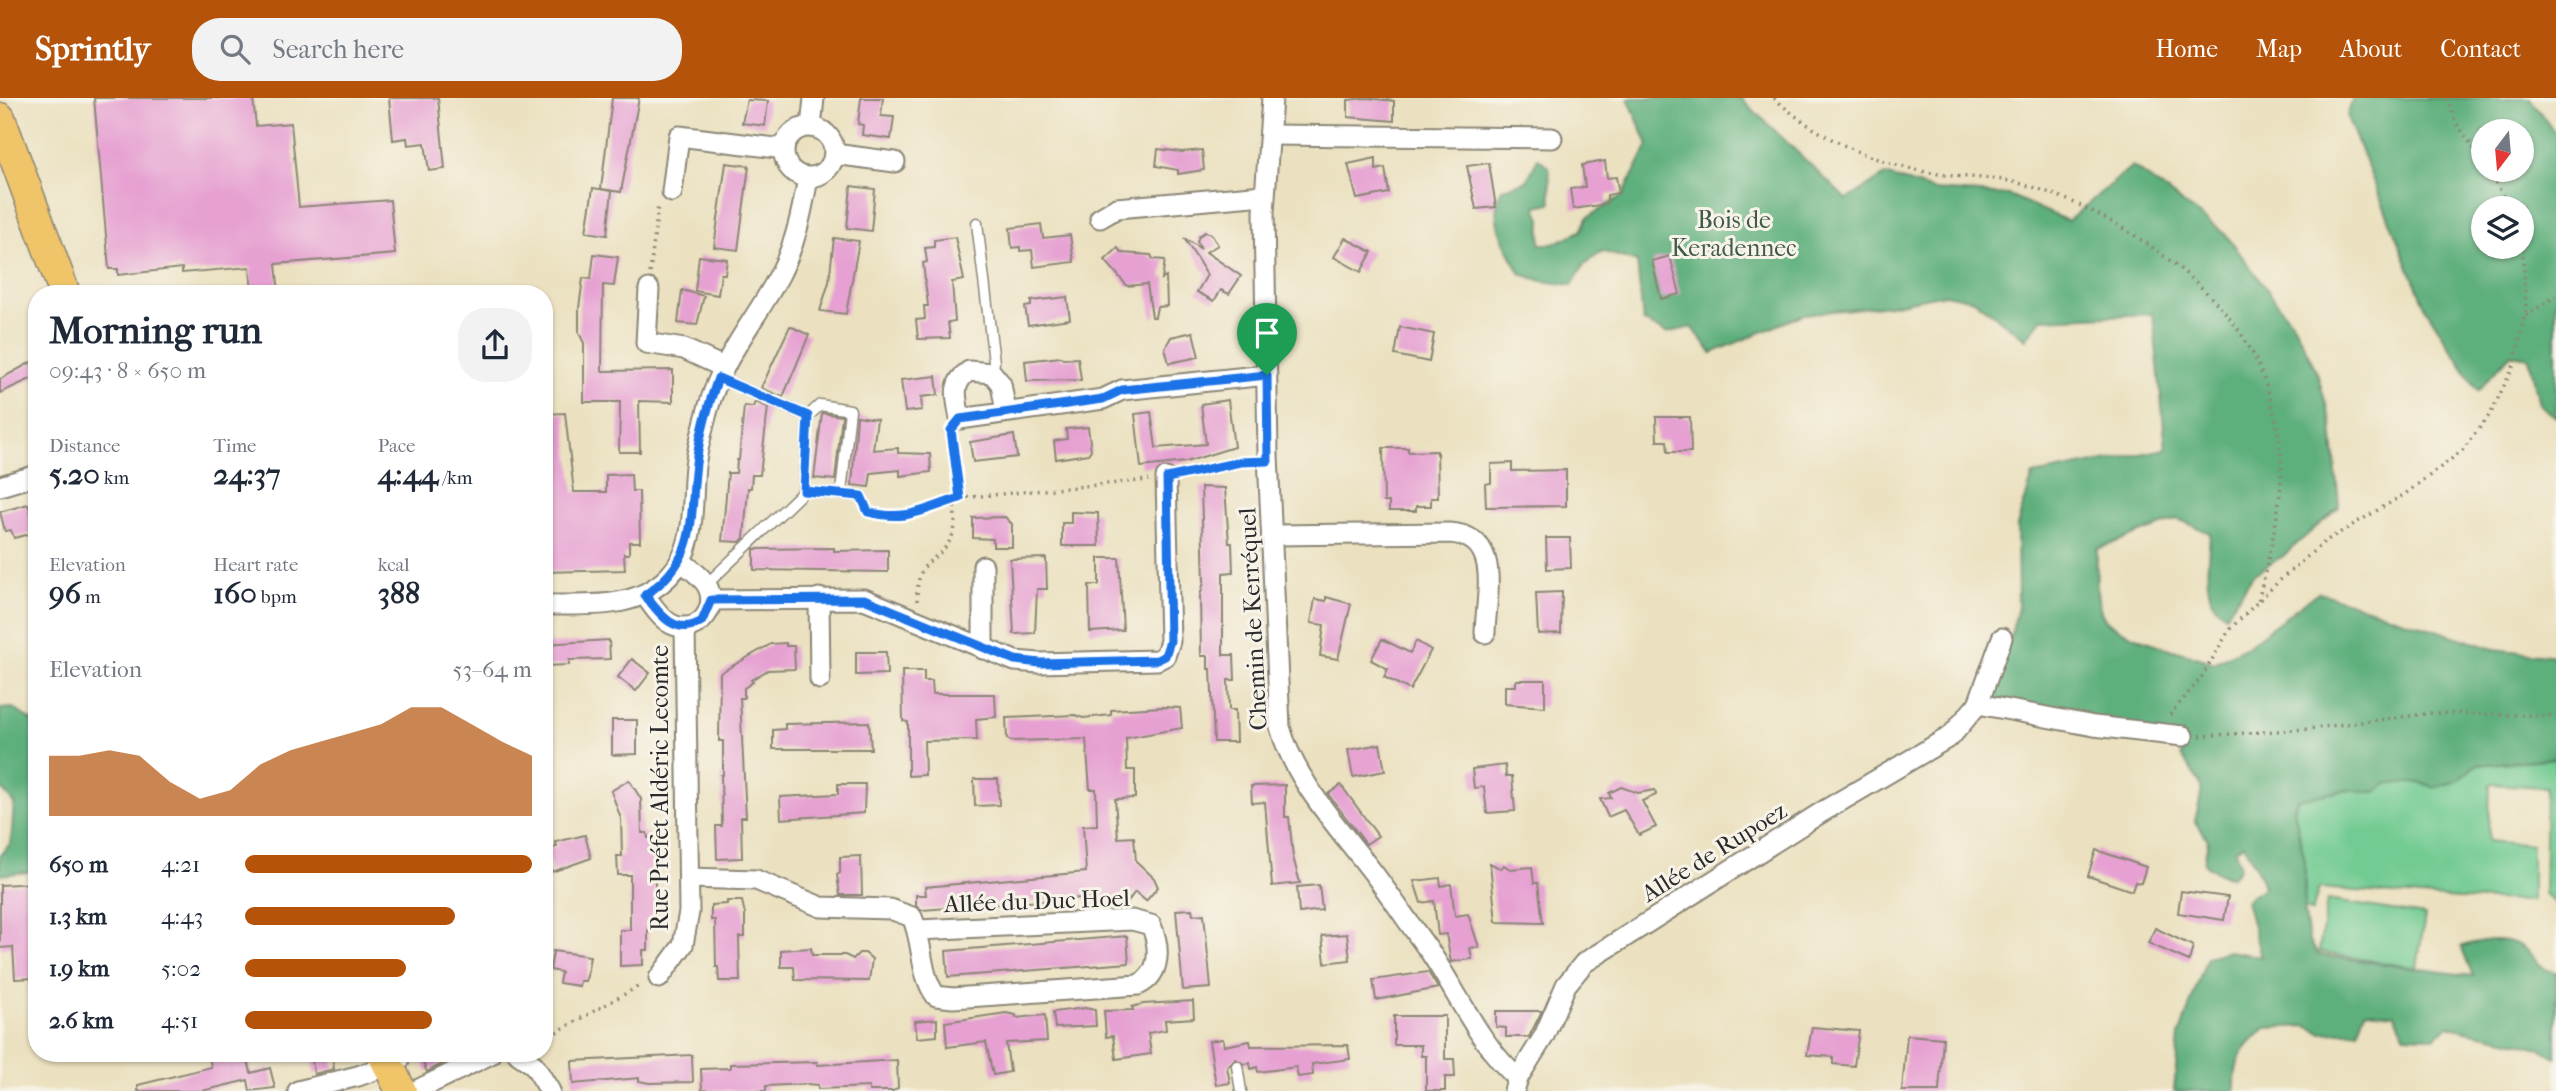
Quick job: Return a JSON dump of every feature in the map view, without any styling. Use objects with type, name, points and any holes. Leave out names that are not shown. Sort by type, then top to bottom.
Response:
[{"type":"main road","points":[[0,118],[62,285]]},
{"type":"main road","points":[[394,1065],[414,1091]]},
{"type":"street","points":[[811,127],[814,98]]},
{"type":"street","name":"Chemin de Kerréquel","points":[[1272,98],[1264,195],[1268,461],[1273,535],[1277,704],[1287,749],[1355,854],[1369,868],[1429,952],[1516,1084]]},
{"type":"street","points":[[811,127],[825,133],[834,154],[829,168],[816,177],[808,177],[788,166],[784,149],[796,131],[811,127]]},
{"type":"street","points":[[1270,135],[1552,138]]},
{"type":"street","points":[[672,192],[679,136],[784,149]]},
{"type":"street","points":[[834,154],[895,162]]},
{"type":"street","points":[[553,605],[617,603],[645,595],[664,582],[681,561],[692,523],[699,442],[720,372],[788,256],[797,231],[808,177]]},
{"type":"street","points":[[1100,219],[1117,208],[1264,195]]},
{"type":"street","points":[[649,289],[646,343],[684,349],[720,372]]},
{"type":"street","points":[[1006,412],[1001,384],[992,373],[969,372],[957,381],[955,387],[960,419],[1103,399],[1122,390],[1267,375]]},
{"type":"street","points":[[0,486],[28,478]]},
{"type":"street","points":[[681,561],[709,592],[864,599],[1008,659],[1040,663],[1157,660],[1165,656],[1170,641],[1167,478]]},
{"type":"street","points":[[1273,535],[1449,533],[1472,537],[1479,542],[1486,556],[1485,633]]},
{"type":"street","points":[[983,566],[986,637],[983,649]]},
{"type":"street","points":[[645,595],[670,624],[685,627],[702,621],[709,592]]},
{"type":"street","points":[[819,598],[820,679]]},
{"type":"street","name":"Rue Préfet Aldéric Lecomte","points":[[659,978],[675,960],[685,939],[690,878],[685,627]]},
{"type":"street","name":"Allée de Rupoez","points":[[1516,1084],[1544,1036],[1566,985],[1584,963],[1822,812],[1951,736],[1978,704],[2002,638]]},
{"type":"street","points":[[1978,704],[2183,736]]},
{"type":"street","name":"Allée du Duc Hoel","points":[[690,878],[756,880],[821,907],[890,909],[912,917],[918,930],[926,982],[936,996],[953,998],[1138,985],[1150,980],[1157,964],[1157,938],[1151,925],[1132,920],[918,930]]},
{"type":"street","points":[[414,1091],[474,1062]]},
{"type":"street","points":[[528,1062],[537,1069],[550,1091]]},
{"type":"street","points":[[298,1091],[394,1065]]},
{"type":"lane","points":[[977,223],[994,362],[992,373]]},
{"type":"lane","points":[[720,372],[808,416]]},
{"type":"lane","points":[[709,592],[804,491],[808,416],[820,405],[850,410],[841,494]]},
{"type":"lane","points":[[804,491],[861,496]]},
{"type":"lane","points":[[1237,1066],[1241,1091]]},
{"type":"path","points":[[1774,98],[1797,119],[1863,156],[1943,174],[2013,182],[2061,198],[2114,225],[2172,262],[2224,311],[2249,346],[2273,405],[2281,481],[2258,602]]},
{"type":"path","points":[[2447,98],[2458,124],[2471,143]]},
{"type":"path","points":[[649,289],[657,238],[657,206],[672,192]]},
{"type":"path","points":[[2158,734],[2175,707],[2200,678],[2230,629],[2258,602],[2324,542],[2405,494],[2462,451],[2491,413],[2514,365],[2524,317],[2523,259]]},
{"type":"path","points":[[2524,317],[2556,296]]},
{"type":"path","points":[[960,419],[951,430],[960,498]]},
{"type":"path","points":[[861,496],[868,512],[893,518],[925,511],[960,498],[1167,478],[1240,462],[1268,461]]},
{"type":"path","points":[[911,617],[916,603],[918,574],[952,534],[954,500]]},
{"type":"path","points":[[2183,736],[2258,734],[2432,713],[2556,716]]},
{"type":"path","points":[[553,1034],[659,978]]},
{"type":"green space","name":"Bois de Keradennec","points":[[1628,98],[1741,98],[1847,200],[1885,175],[1933,190],[2009,195],[2068,221],[2132,166],[2226,235],[2294,325],[2317,372],[2332,426],[2339,507],[2282,557],[2254,574],[2226,615],[2212,599],[2209,589],[2210,533],[2178,519],[2097,549],[2099,607],[2108,622],[2120,630],[2214,663],[2247,646],[2318,592],[2494,649],[2556,656],[2556,758],[2476,765],[2457,781],[2436,787],[2421,783],[2389,783],[2375,792],[2348,790],[2297,799],[2294,810],[2305,862],[2304,907],[2309,941],[2319,955],[2473,976],[2461,946],[2494,940],[2518,945],[2530,953],[2542,967],[2556,972],[2556,1057],[2530,1045],[2448,1026],[2434,1037],[2405,1036],[2395,1014],[2366,1011],[2358,1031],[2321,1033],[2307,1026],[2265,1028],[2241,1055],[2236,1070],[2235,1091],[2174,1091],[2179,1036],[2207,957],[2229,951],[2261,957],[2246,901],[2264,887],[2258,871],[2243,844],[2235,850],[2240,868],[2232,877],[2216,872],[2204,863],[2208,840],[2195,820],[2201,790],[2198,779],[2181,756],[2186,742],[2000,705],[1987,699],[2005,658],[2018,607],[2017,526],[2033,475],[2166,449],[2153,314],[2041,319],[2026,339],[1974,300],[1945,294],[1890,305],[1804,314],[1712,353],[1692,327],[1666,333],[1643,321],[1637,262],[1602,251],[1584,265],[1572,285],[1542,281],[1521,274],[1505,244],[1498,222],[1496,211],[1502,189],[1527,181],[1538,158],[1549,167],[1551,203],[1536,206],[1541,219],[1540,244],[1553,244],[1581,231],[1587,218],[1623,195],[1648,145]]},
{"type":"green space","points":[[2353,98],[2530,98],[2556,135],[2556,417],[2539,404],[2529,358],[2510,355],[2478,391],[2426,309],[2347,117]]},
{"type":"green space","points":[[13,708],[28,718],[28,872],[0,875],[0,855],[11,843],[14,803],[0,787],[0,709]]},
{"type":"green space","points":[[2556,758],[2556,905],[2544,893],[2546,787],[2490,784],[2488,841],[2532,845],[2532,901],[2459,899],[2319,888],[2312,912],[2304,907],[2305,862],[2294,810],[2297,799],[2347,790],[2375,792],[2389,783],[2421,783],[2436,787],[2457,781],[2476,765]]},
{"type":"green space","points":[[2327,900],[2425,915],[2417,968],[2319,952]]},
{"type":"building","points":[[94,98],[253,98],[256,126],[291,123],[299,207],[390,200],[395,254],[276,264],[278,285],[251,285],[250,267],[182,273],[182,268],[118,275],[118,269],[109,269]]},
{"type":"building","points":[[389,98],[438,98],[445,169],[429,171],[425,143],[408,145],[407,138],[393,140]]},
{"type":"building","points":[[612,98],[639,98],[621,192],[601,189]]},
{"type":"building","points":[[861,98],[883,98],[881,116],[894,117],[891,139],[862,135],[863,125],[858,124]]},
{"type":"building","points":[[1366,98],[1394,101],[1394,121],[1348,117],[1348,100]]},
{"type":"building","points":[[747,100],[768,101],[765,126],[742,123]]},
{"type":"building","points":[[1158,149],[1182,152],[1202,150],[1204,170],[1178,174],[1178,170],[1156,166]]},
{"type":"building","points":[[1376,158],[1376,170],[1385,168],[1389,193],[1357,199],[1348,164]]},
{"type":"building","points":[[1605,161],[1607,178],[1616,177],[1619,193],[1607,195],[1607,204],[1573,209],[1570,189],[1585,187],[1582,165]]},
{"type":"building","points":[[726,163],[749,166],[738,250],[714,247]]},
{"type":"building","points":[[1489,163],[1496,207],[1476,209],[1467,166]]},
{"type":"building","points":[[851,186],[875,189],[871,231],[847,228]]},
{"type":"building","points":[[593,188],[612,191],[607,235],[586,232]]},
{"type":"building","points":[[1041,224],[1043,238],[1070,235],[1074,262],[1034,267],[1032,250],[1020,251],[1020,247],[1012,248],[1010,228]]},
{"type":"building","points":[[1205,232],[1211,234],[1218,245],[1206,252],[1241,276],[1229,294],[1221,290],[1214,301],[1197,292],[1207,275],[1184,238],[1201,249],[1197,242],[1199,236]]},
{"type":"building","points":[[955,237],[964,280],[952,282],[955,321],[948,322],[950,338],[918,339],[916,320],[925,319],[924,306],[928,306],[923,263],[927,262],[925,248],[934,247],[934,240]]},
{"type":"building","points":[[834,238],[859,241],[846,314],[820,311],[829,282]]},
{"type":"building","points":[[1345,238],[1372,252],[1361,272],[1334,257]]},
{"type":"building","points":[[1118,248],[1122,253],[1151,255],[1153,259],[1165,260],[1162,279],[1166,277],[1167,306],[1157,307],[1155,317],[1152,317],[1147,284],[1127,286],[1105,260]]},
{"type":"building","points":[[594,254],[618,257],[614,286],[603,285],[602,371],[673,370],[673,402],[639,401],[640,452],[619,452],[620,402],[584,402],[584,343],[579,333],[579,308],[583,278],[591,279]]},
{"type":"building","points":[[699,256],[727,259],[725,274],[721,274],[718,295],[695,291]]},
{"type":"building","points":[[1670,256],[1680,294],[1661,299],[1652,261]]},
{"type":"building","points":[[682,290],[704,296],[697,325],[678,323]]},
{"type":"building","points":[[1067,297],[1070,319],[1028,325],[1025,307],[1031,306],[1031,301]]},
{"type":"building","points":[[790,326],[809,335],[783,397],[761,388]]},
{"type":"building","points":[[1400,327],[1434,334],[1429,362],[1395,355]]},
{"type":"building","points":[[1193,332],[1199,357],[1169,363],[1165,348],[1171,337]]},
{"type":"building","points":[[1078,358],[1081,380],[1027,381],[1025,361]]},
{"type":"building","points":[[28,364],[28,380],[0,393],[0,379]]},
{"type":"building","points":[[936,376],[938,395],[921,397],[922,410],[905,412],[901,380]]},
{"type":"building","points":[[1228,400],[1234,447],[1186,462],[1141,467],[1135,414],[1151,412],[1156,448],[1206,444],[1201,404]]},
{"type":"building","points":[[755,402],[768,407],[760,475],[752,475],[751,488],[748,488],[744,538],[740,542],[722,541],[728,473],[736,473],[744,406],[753,407]]},
{"type":"building","points":[[565,413],[574,492],[606,492],[606,475],[631,474],[632,491],[639,491],[640,542],[629,542],[629,554],[624,554],[625,570],[553,572],[553,414]]},
{"type":"building","points":[[822,413],[842,416],[835,480],[814,478]]},
{"type":"building","points":[[857,416],[877,419],[873,450],[898,448],[898,453],[930,454],[931,472],[900,476],[900,470],[871,473],[869,487],[852,485]]},
{"type":"building","points":[[1656,417],[1690,417],[1691,452],[1668,452],[1667,441],[1657,441]]},
{"type":"building","points":[[1088,427],[1091,450],[1088,454],[1056,459],[1054,441],[1067,439],[1066,429]]},
{"type":"building","points":[[1014,435],[1017,457],[973,462],[970,442]]},
{"type":"building","points":[[1383,448],[1408,448],[1408,452],[1437,451],[1438,498],[1431,498],[1431,506],[1416,506],[1416,511],[1389,511],[1389,502],[1384,502]]},
{"type":"building","points":[[1512,463],[1512,471],[1566,470],[1566,506],[1486,507],[1485,484],[1491,483],[1491,464]]},
{"type":"building","points":[[1201,487],[1225,488],[1233,572],[1223,573],[1223,655],[1234,655],[1235,680],[1228,680],[1229,710],[1235,710],[1236,742],[1214,742],[1211,669],[1208,669],[1208,656],[1201,656],[1200,596],[1204,582]]},
{"type":"building","points":[[28,504],[28,534],[14,538],[11,530],[5,531],[0,512]]},
{"type":"building","points":[[1071,512],[1098,513],[1099,546],[1062,546],[1062,523],[1071,523]]},
{"type":"building","points":[[1005,517],[1012,524],[1012,547],[993,547],[993,539],[973,538],[973,518]]},
{"type":"building","points":[[1546,538],[1570,538],[1571,568],[1547,569]]},
{"type":"building","points":[[834,548],[834,551],[888,550],[888,572],[754,570],[754,549]]},
{"type":"building","points":[[1046,558],[1047,589],[1037,589],[1035,633],[1014,634],[1010,559]]},
{"type":"building","points":[[1099,558],[1119,558],[1123,630],[1090,632],[1089,585],[1099,585]]},
{"type":"building","points":[[1562,592],[1561,633],[1538,634],[1536,593]]},
{"type":"building","points":[[1326,597],[1351,604],[1338,659],[1320,656],[1324,625],[1311,623],[1315,599],[1326,601]]},
{"type":"building","points":[[1382,639],[1410,653],[1416,641],[1431,650],[1410,690],[1384,677],[1388,669],[1371,660]]},
{"type":"building","points":[[609,640],[610,659],[569,660],[569,665],[553,666],[553,643]]},
{"type":"building","points":[[786,643],[786,646],[794,646],[795,669],[768,670],[751,680],[753,682],[744,688],[744,698],[740,698],[746,817],[741,817],[742,858],[717,859],[716,826],[722,826],[723,775],[723,741],[719,741],[720,673],[771,644]]},
{"type":"building","points":[[856,652],[886,652],[887,674],[856,675]]},
{"type":"building","points":[[632,659],[650,673],[636,691],[618,677]]},
{"type":"building","points":[[902,671],[924,671],[924,681],[932,681],[933,694],[995,694],[996,717],[976,719],[977,740],[924,741],[925,775],[908,776],[908,722],[903,721]]},
{"type":"building","points":[[1516,680],[1545,680],[1545,707],[1505,704],[1505,686],[1516,686]]},
{"type":"building","points":[[1180,708],[1182,728],[1126,738],[1127,770],[1135,770],[1135,798],[1115,799],[1118,838],[1134,837],[1136,861],[1154,878],[1158,887],[1146,901],[1135,892],[1123,908],[1096,909],[1095,897],[922,910],[916,906],[916,895],[926,895],[925,887],[1086,872],[1083,826],[1097,825],[1096,789],[1090,789],[1086,739],[1011,741],[1007,739],[1006,718],[1075,715],[1083,718],[1111,715],[1111,710]]},
{"type":"building","points":[[612,720],[637,720],[637,754],[612,755]]},
{"type":"building","points":[[869,722],[871,749],[773,749],[773,730],[785,729],[785,724]]},
{"type":"building","points":[[1380,744],[1385,771],[1353,777],[1348,750]]},
{"type":"building","points":[[1505,765],[1506,776],[1512,776],[1515,811],[1487,813],[1484,787],[1474,788],[1472,769]]},
{"type":"building","points":[[974,779],[998,779],[999,805],[975,806]]},
{"type":"building","points":[[629,780],[641,799],[642,833],[647,833],[648,838],[654,838],[656,929],[648,930],[648,950],[643,950],[643,965],[620,966],[620,930],[630,930],[630,875],[618,875],[617,856],[622,856],[621,819],[611,791]]},
{"type":"building","points":[[838,784],[865,784],[864,813],[781,819],[780,797],[838,794]]},
{"type":"building","points":[[1285,785],[1285,817],[1289,817],[1293,857],[1300,883],[1272,886],[1265,802],[1252,803],[1251,786]]},
{"type":"building","points":[[1341,785],[1378,836],[1366,844],[1328,794]]},
{"type":"building","points":[[1621,787],[1638,793],[1655,790],[1656,795],[1642,801],[1656,827],[1639,835],[1624,810],[1608,817],[1600,799],[1611,798],[1609,793]]},
{"type":"building","points":[[585,835],[591,858],[553,872],[553,848],[557,847],[556,842]]},
{"type":"building","points":[[2096,850],[2146,867],[2141,883],[2135,882],[2132,891],[2088,876]]},
{"type":"building","points":[[861,856],[862,895],[840,895],[837,875],[840,873],[840,857]]},
{"type":"building","points":[[1490,863],[1501,869],[1504,865],[1510,869],[1532,867],[1534,883],[1538,883],[1543,923],[1496,922]]},
{"type":"building","points":[[1440,878],[1441,886],[1451,884],[1455,916],[1468,914],[1479,947],[1470,948],[1472,959],[1451,962],[1446,934],[1438,935],[1434,901],[1421,903],[1414,881]]},
{"type":"building","points":[[28,883],[28,978],[15,979],[13,947],[0,948],[0,885]]},
{"type":"building","points":[[1319,885],[1322,910],[1299,913],[1297,887]]},
{"type":"building","points":[[2181,891],[2228,897],[2224,920],[2178,913]]},
{"type":"building","points":[[727,901],[742,901],[745,914],[745,937],[739,937],[740,981],[719,981],[716,967],[715,920],[711,920],[711,905],[727,904]]},
{"type":"building","points":[[1192,909],[1193,915],[1204,914],[1211,988],[1183,990],[1176,910]]},
{"type":"building","points":[[2155,928],[2193,946],[2189,961],[2148,943]]},
{"type":"building","points":[[1347,934],[1350,960],[1325,963],[1322,936]]},
{"type":"building","points":[[1127,936],[1129,963],[948,977],[946,951]]},
{"type":"building","points":[[811,948],[812,955],[845,955],[853,959],[859,953],[865,953],[872,959],[869,981],[795,980],[794,967],[781,967],[781,950]]},
{"type":"building","points":[[553,951],[590,956],[587,976],[585,981],[580,981],[579,986],[559,983],[561,972],[553,971]]},
{"type":"building","points":[[1428,972],[1438,988],[1376,1000],[1373,980]]},
{"type":"building","points":[[1193,1001],[1194,1018],[1165,1020],[1166,1030],[1148,1033],[1151,1054],[1116,1059],[1113,1036],[1106,1037],[1104,1011],[1133,1010],[1132,1007],[1143,1004]]},
{"type":"building","points":[[1085,1008],[1095,1010],[1096,1026],[1055,1028],[1053,1012]]},
{"type":"building","points":[[1496,1011],[1542,1011],[1529,1037],[1506,1037],[1506,1028],[1496,1027]]},
{"type":"building","points":[[1006,1013],[1016,1015],[1016,1018],[1045,1015],[1047,1041],[1006,1043],[1010,1072],[993,1075],[986,1042],[947,1047],[945,1022]]},
{"type":"building","points":[[1394,1016],[1445,1016],[1445,1059],[1454,1059],[1455,1077],[1445,1077],[1445,1091],[1426,1091],[1426,1056],[1421,1056],[1421,1045],[1394,1045]]},
{"type":"building","points":[[937,1019],[937,1036],[917,1038],[915,1021]]},
{"type":"building","points":[[1812,1027],[1859,1031],[1854,1066],[1833,1064],[1833,1057],[1807,1055]]},
{"type":"building","points":[[1907,1035],[1943,1038],[1939,1091],[1902,1091]]},
{"type":"building","points":[[1223,1039],[1224,1046],[1250,1041],[1251,1046],[1348,1045],[1350,1059],[1312,1064],[1313,1075],[1298,1077],[1296,1067],[1258,1072],[1257,1067],[1251,1069],[1250,1063],[1244,1064],[1235,1059],[1227,1067],[1230,1083],[1216,1085],[1209,1041]]},
{"type":"building","points":[[692,1055],[693,1082],[649,1083],[639,1081],[639,1078],[573,1084],[572,1061]]},
{"type":"building","points":[[897,1060],[898,1088],[893,1091],[869,1091],[869,1087],[818,1089],[818,1085],[807,1084],[766,1086],[766,1091],[702,1090],[701,1069],[730,1068],[730,1064],[817,1062],[818,1065]]},
{"type":"building","points":[[210,1062],[249,1062],[251,1073],[270,1068],[275,1088],[250,1091],[248,1080],[202,1091],[138,1091],[138,1085],[211,1067]]},
{"type":"building","points":[[312,1062],[333,1062],[334,1069],[314,1074]]},
{"type":"building","points":[[423,1062],[441,1062],[442,1064],[427,1072]]},
{"type":"route","points":[[1267,375],[1268,461],[1240,462],[1167,478],[1170,641],[1169,651],[1161,659],[1023,662],[990,652],[883,605],[855,598],[711,600],[708,615],[696,625],[685,627],[670,624],[645,595],[670,575],[685,553],[692,523],[699,442],[718,378],[808,416],[804,491],[861,496],[868,512],[893,518],[925,511],[960,498],[951,430],[960,419],[1103,399],[1122,390],[1267,375]]}]
